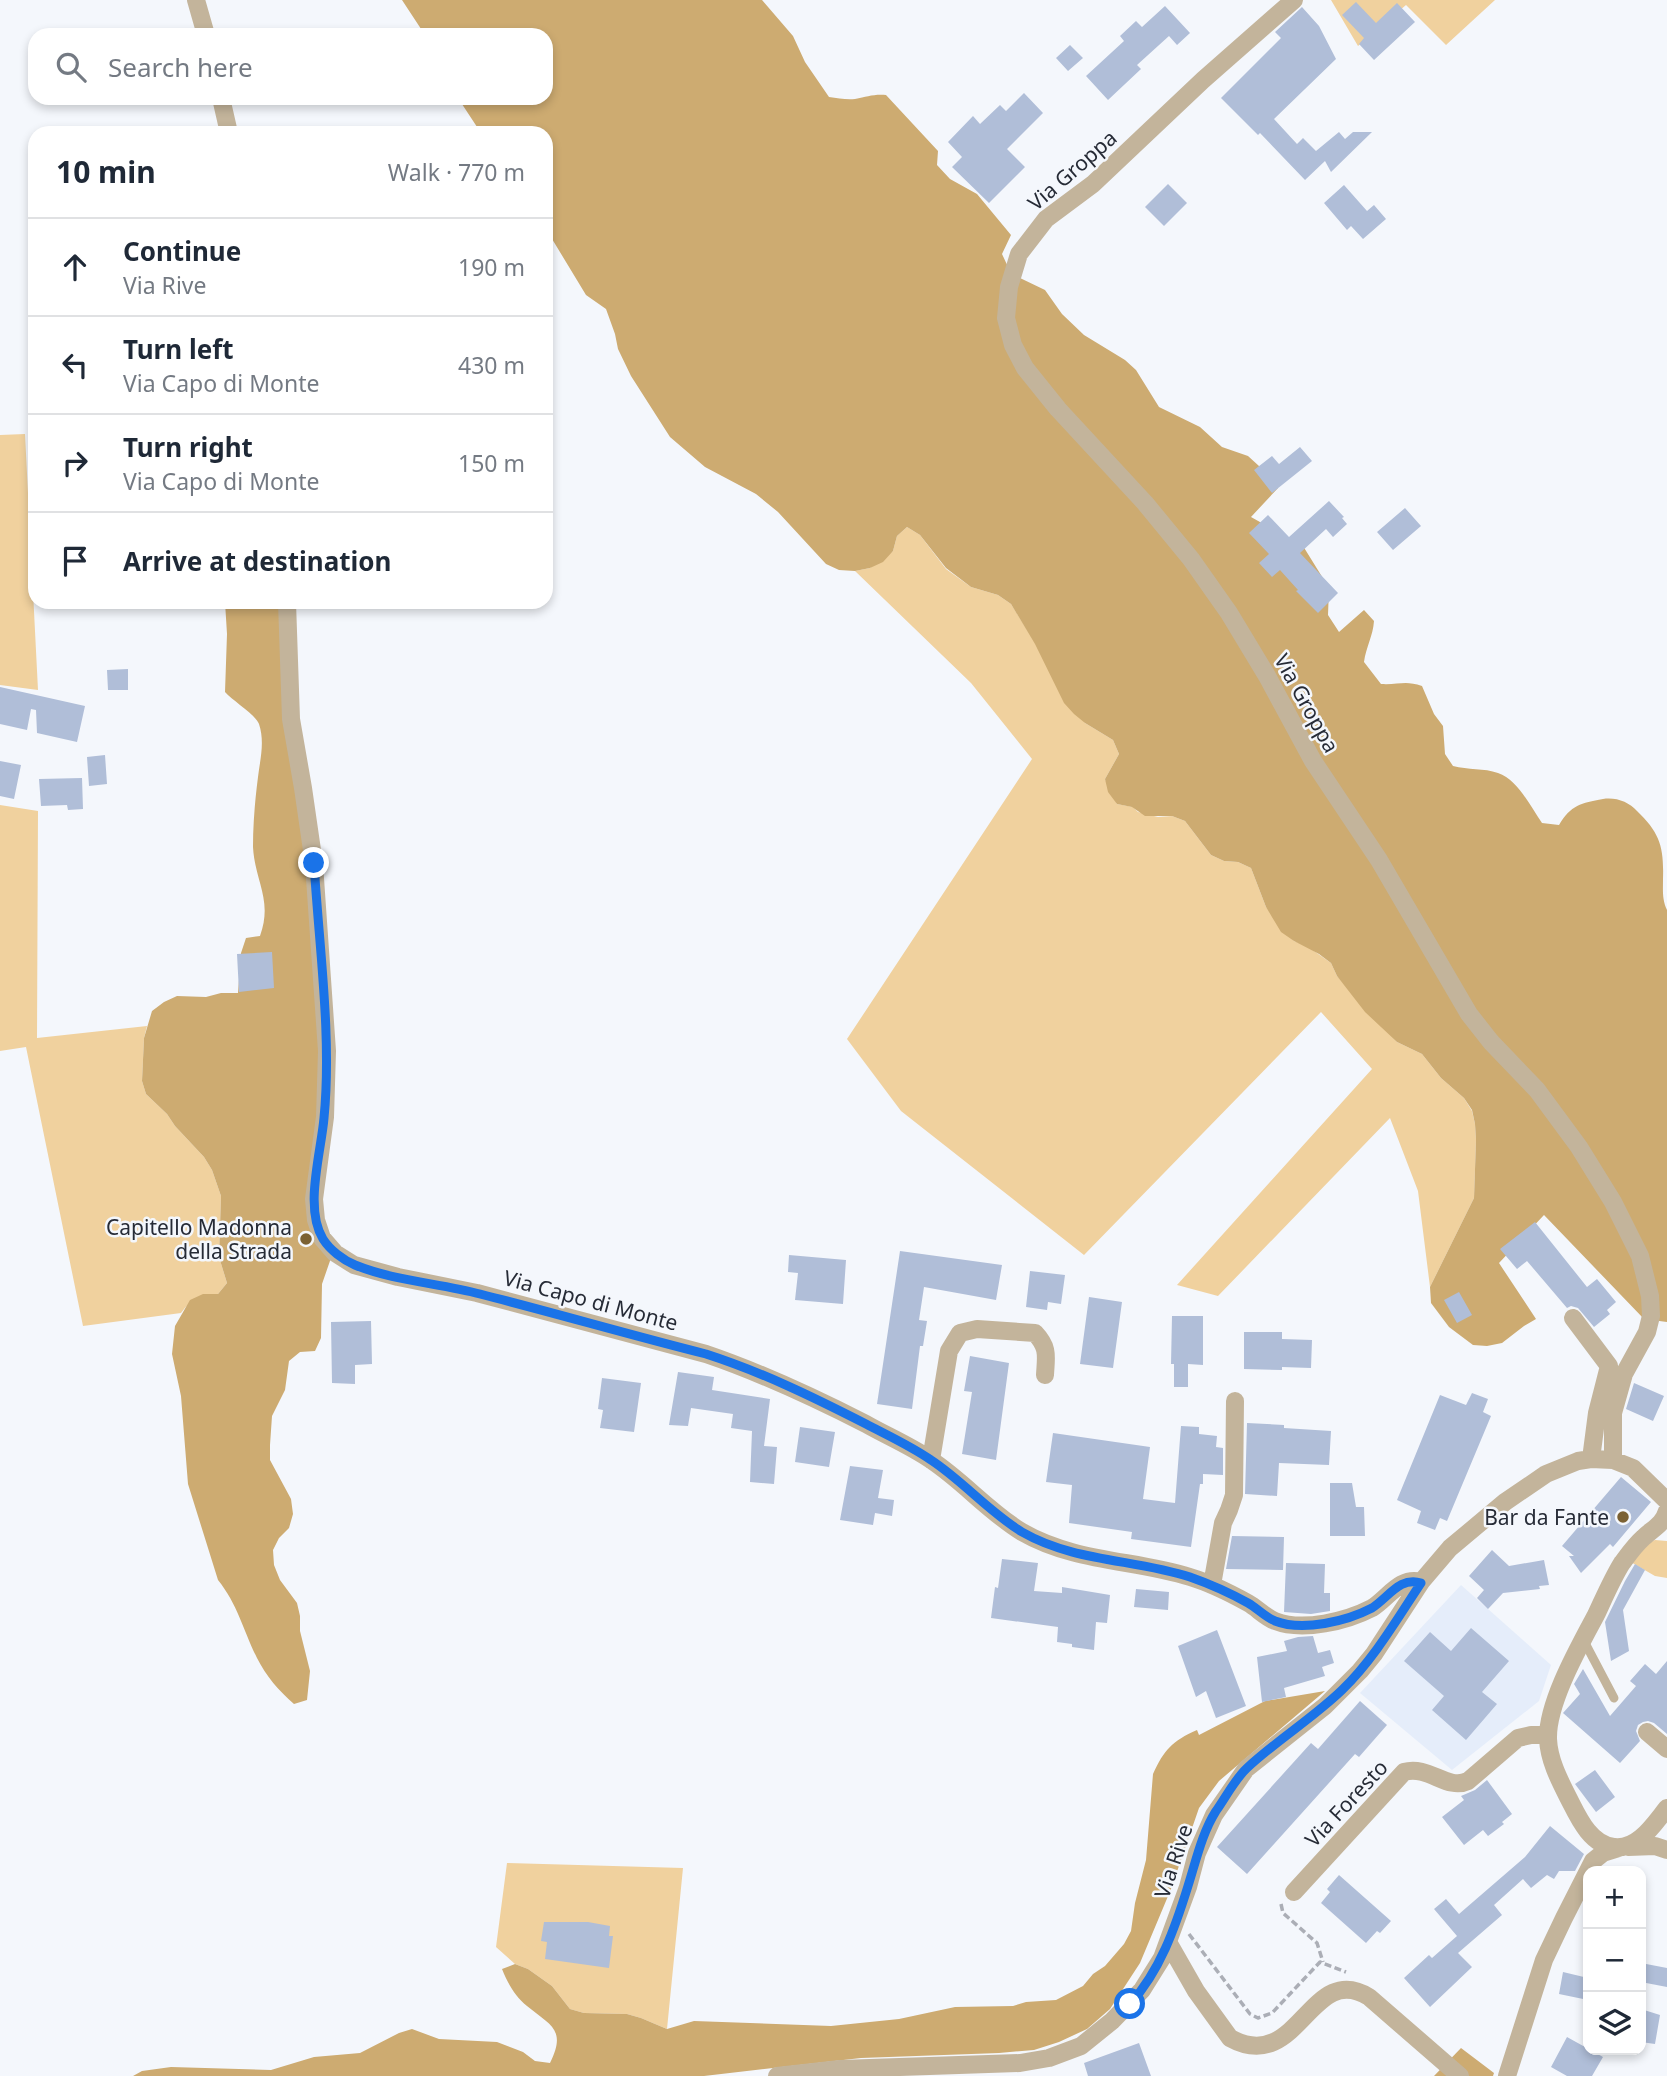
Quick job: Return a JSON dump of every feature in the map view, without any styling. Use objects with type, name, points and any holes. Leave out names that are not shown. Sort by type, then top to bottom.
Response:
[{"type":"street","points":[[196,0],[204,28]]},
{"type":"street","name":"Via Groppa","points":[[1294,0],[1203,80],[1093,184],[1046,219],[1020,254],[1009,287],[1006,318],[1013,345],[1025,368],[1058,409],[1145,503],[1191,559],[1229,613],[1313,761],[1379,860],[1469,1014],[1491,1042],[1537,1090],[1579,1147],[1613,1202],[1640,1256],[1650,1296],[1651,1317],[1647,1332],[1625,1374],[1613,1413],[1613,1460]]},
{"type":"street","points":[[223,105],[227,126]]},
{"type":"street","name":"Via Capo di Monte","points":[[287,609],[291,719],[314,863],[327,1051],[324,1117],[314,1199],[316,1220],[322,1238],[335,1253],[354,1265],[477,1293],[740,1365],[800,1390],[931,1460],[1024,1533],[1093,1558],[1166,1571],[1212,1585],[1248,1603],[1275,1621],[1317,1625],[1349,1618],[1374,1606],[1400,1585],[1412,1581],[1421,1583]]},
{"type":"street","points":[[1573,1318],[1609,1366],[1597,1413],[1591,1459]]},
{"type":"street","points":[[931,1460],[949,1352],[960,1333],[977,1329],[1035,1333],[1044,1342],[1045,1375]]},
{"type":"street","points":[[1212,1585],[1223,1523],[1234,1495],[1235,1401]]},
{"type":"street","points":[[1593,1861],[1593,1849],[1586,1829],[1556,1773],[1548,1735],[1573,1658],[1622,1564],[1659,1525],[1666,1504],[1633,1468],[1613,1460]]},
{"type":"street","name":"Via Rive","points":[[777,2076],[839,2069],[1020,2063],[1049,2058],[1081,2046],[1130,2004],[1154,1973],[1188,1887],[1197,1853],[1214,1815],[1245,1769],[1325,1706],[1360,1671],[1421,1583],[1450,1548],[1504,1502],[1546,1474],[1578,1461],[1613,1460]]},
{"type":"street","points":[[1644,1538],[1667,1534]]},
{"type":"street","points":[[1647,1732],[1667,1749]]},
{"type":"street","name":"Via Foresto","points":[[1294,1892],[1404,1772],[1423,1771],[1460,1784],[1468,1781],[1518,1738],[1548,1735]]},
{"type":"street","points":[[1667,1810],[1664,1824],[1667,1835]]},
{"type":"street","points":[[1507,2076],[1544,1960],[1593,1861],[1603,1853],[1640,1839],[1667,1810]]},
{"type":"street","points":[[1586,1829],[1600,1843],[1621,1847],[1655,1846],[1667,1850]]},
{"type":"street","points":[[1168,1942],[1196,1991],[1230,2038],[1236,2042],[1255,2050],[1278,2047],[1289,2040],[1328,1996],[1340,1990],[1352,1989],[1369,1997],[1460,2076]]},
{"type":"lane","points":[[1583,1639],[1614,1698]]},
{"type":"path","points":[[1294,1892],[1283,1900],[1283,1913],[1317,1943],[1323,1962]]},
{"type":"shaded area","points":[[402,0],[762,0],[793,36],[805,62],[829,97],[852,99],[886,95],[938,151],[937,165],[950,179],[977,194],[1011,235],[1002,254],[1009,269],[1020,278],[1045,290],[1062,314],[1084,335],[1125,360],[1136,370],[1159,407],[1200,427],[1222,447],[1248,456],[1259,466],[1278,488],[1251,517],[1303,546],[1329,588],[1328,615],[1339,632],[1364,610],[1374,621],[1364,662],[1381,684],[1406,683],[1422,686],[1434,714],[1443,726],[1445,754],[1453,766],[1493,771],[1505,776],[1523,794],[1542,823],[1559,825],[1577,806],[1608,799],[1626,803],[1645,819],[1656,834],[1661,849],[1663,895],[1667,910],[1667,1322],[1644,1319],[1544,1215],[1499,1263],[1536,1319],[1502,1343],[1487,1346],[1473,1345],[1449,1327],[1431,1303],[1430,1287],[1474,1198],[1475,1124],[1472,1110],[1464,1098],[1441,1078],[1422,1054],[1397,1042],[1365,1012],[1337,976],[1331,963],[1281,932],[1266,907],[1251,868],[1211,855],[1185,821],[1172,816],[1145,816],[1132,807],[1117,804],[1108,792],[1105,779],[1119,754],[1113,740],[1085,723],[1064,703],[1035,644],[1011,604],[998,595],[971,587],[946,568],[920,535],[907,527],[897,536],[893,551],[883,562],[870,568],[839,570],[826,564],[778,512],[756,494],[705,467],[670,437],[631,376],[618,349],[606,309],[586,295],[553,241],[553,126],[476,126],[463,105],[553,105],[553,28],[420,28]]},
{"type":"shaded area","points":[[1331,0],[1495,0],[1446,45],[1406,5],[1358,46]]},
{"type":"shaded area","points":[[25,434],[28,609],[34,609],[38,690],[0,685],[0,435]]},
{"type":"shaded area","points":[[907,527],[920,535],[946,569],[971,587],[998,595],[1011,604],[1085,723],[1113,740],[1119,754],[1105,779],[1117,804],[1158,817],[1172,816],[1185,821],[1211,855],[1251,868],[1266,907],[1294,941],[1307,946],[1331,963],[1337,976],[1397,1042],[1422,1054],[1441,1078],[1464,1098],[1472,1111],[1475,1124],[1474,1198],[1430,1287],[1418,1191],[1390,1118],[1218,1296],[1177,1285],[1372,1069],[1321,1012],[1084,1255],[901,1111],[847,1039],[1032,759],[971,683],[855,571],[870,568],[893,551],[897,536]]},
{"type":"shaded area","points":[[225,609],[285,609],[310,828],[323,1014],[315,1186],[331,1258],[322,1284],[321,1338],[315,1351],[300,1352],[289,1361],[285,1390],[272,1416],[270,1445],[270,1460],[291,1499],[293,1514],[289,1528],[279,1538],[273,1550],[274,1565],[280,1580],[297,1603],[300,1631],[310,1671],[307,1700],[294,1704],[273,1683],[261,1665],[235,1608],[218,1580],[188,1484],[181,1396],[172,1354],[175,1326],[190,1300],[203,1294],[218,1294],[227,1283],[219,1257],[221,1196],[212,1170],[204,1157],[146,1094],[142,1081],[144,1038],[152,1011],[177,996],[206,997],[221,993],[238,993],[241,953],[246,938],[260,936],[264,923],[264,901],[253,847],[262,737],[257,720],[225,692]]},
{"type":"shaded area","points":[[0,805],[38,811],[37,1038],[147,1026],[142,1081],[146,1094],[167,1114],[212,1170],[221,1196],[219,1257],[227,1283],[218,1294],[206,1294],[193,1300],[181,1313],[83,1326],[26,1047],[0,1051]]},
{"type":"shaded area","points":[[1655,1540],[1667,1541],[1667,1578],[1655,1576],[1629,1561],[1644,1545]]},
{"type":"shaded area","points":[[1461,1585],[1551,1665],[1539,1701],[1452,1770],[1360,1693]]},
{"type":"shaded area","points":[[1325,1691],[1219,1781],[1199,1808],[1171,1889],[1140,1963],[1110,2009],[1087,2029],[1059,2042],[1034,2050],[861,2058],[704,2076],[133,2076],[142,2071],[171,2067],[271,2070],[314,2057],[360,2053],[412,2029],[439,2039],[497,2042],[523,2052],[535,2061],[550,2063],[557,2042],[554,2029],[523,2002],[509,1985],[502,1969],[515,1964],[528,1969],[552,1986],[570,2009],[584,2013],[627,2014],[667,2029],[694,2021],[831,2026],[899,2019],[955,2007],[1013,2006],[1026,2002],[1056,2000],[1083,1986],[1093,1974],[1105,1966],[1124,1944],[1131,1931],[1146,1860],[1153,1774],[1170,1747],[1188,1734],[1197,1730],[1199,1735],[1265,1701]]},
{"type":"shaded area","points":[[507,1863],[683,1868],[667,2029],[627,2014],[584,2013],[570,2009],[552,1986],[528,1969],[515,1964],[496,1947]]},
{"type":"shaded area","points":[[1461,2048],[1494,2073],[1493,2076],[1434,2076]]},
{"type":"building","points":[[1356,2],[1376,23],[1397,3],[1415,22],[1374,60],[1359,44],[1364,38],[1342,15]]},
{"type":"building","points":[[1165,6],[1190,33],[1177,45],[1169,36],[1137,65],[1141,69],[1108,100],[1086,76],[1124,41],[1120,36],[1136,21],[1142,27]]},
{"type":"building","points":[[1302,7],[1319,26],[1336,59],[1274,119],[1297,144],[1303,138],[1316,151],[1339,132],[1345,139],[1353,132],[1372,132],[1331,172],[1325,161],[1305,180],[1260,133],[1258,135],[1221,98],[1281,38],[1275,32]]},
{"type":"building","points":[[1070,45],[1083,58],[1068,71],[1056,58]]},
{"type":"building","points":[[1024,93],[1043,113],[1007,149],[1025,167],[989,203],[952,167],[962,157],[948,142],[973,116],[980,124],[1000,105],[1006,111]]},
{"type":"building","points":[[1168,184],[1187,203],[1164,226],[1145,207]]},
{"type":"building","points":[[1344,185],[1367,211],[1374,205],[1386,219],[1363,239],[1351,226],[1347,230],[1324,203]]},
{"type":"building","points":[[1300,447],[1312,461],[1272,493],[1254,470],[1272,456],[1279,464]]},
{"type":"building","points":[[1329,501],[1347,524],[1333,537],[1326,529],[1300,553],[1338,593],[1318,613],[1280,570],[1272,577],[1259,563],[1269,554],[1249,533],[1268,515],[1289,537]]},
{"type":"building","points":[[1405,508],[1421,526],[1393,550],[1377,532]]},
{"type":"building","points":[[128,669],[128,690],[108,690],[107,670]]},
{"type":"building","points":[[0,687],[85,706],[77,742],[37,733],[36,710],[31,709],[27,730],[0,724]]},
{"type":"building","points":[[105,755],[107,784],[89,786],[87,757]]},
{"type":"building","points":[[0,761],[21,765],[14,799],[0,796]]},
{"type":"building","points":[[82,778],[83,809],[68,810],[67,805],[41,806],[39,779]]},
{"type":"building","points":[[272,952],[274,988],[239,992],[237,954]]},
{"type":"building","points":[[1535,1222],[1587,1287],[1597,1279],[1616,1302],[1607,1310],[1610,1314],[1594,1327],[1578,1308],[1567,1308],[1527,1261],[1517,1269],[1500,1249]]},
{"type":"building","points":[[900,1251],[1002,1265],[996,1300],[924,1287],[919,1320],[927,1321],[923,1346],[920,1346],[912,1409],[877,1404]]},
{"type":"building","points":[[789,1255],[846,1260],[843,1304],[795,1300],[798,1273],[788,1272]]},
{"type":"building","points":[[1030,1271],[1065,1275],[1061,1304],[1048,1302],[1047,1310],[1026,1307]]},
{"type":"building","points":[[1459,1292],[1472,1315],[1457,1323],[1444,1300]]},
{"type":"building","points":[[1089,1297],[1122,1302],[1113,1368],[1080,1364]]},
{"type":"building","points":[[1172,1316],[1203,1316],[1203,1365],[1188,1364],[1188,1387],[1174,1387],[1174,1364],[1171,1364]]},
{"type":"building","points":[[371,1321],[372,1364],[355,1365],[355,1384],[332,1383],[331,1322]]},
{"type":"building","points":[[1244,1332],[1282,1332],[1282,1339],[1312,1340],[1311,1368],[1244,1369]]},
{"type":"building","points":[[970,1356],[1009,1363],[996,1460],[962,1454],[972,1392],[964,1391]]},
{"type":"building","points":[[678,1372],[714,1377],[712,1390],[770,1399],[764,1446],[777,1447],[774,1484],[750,1482],[752,1431],[731,1428],[733,1414],[691,1408],[688,1426],[669,1425]]},
{"type":"building","points":[[602,1378],[641,1383],[634,1432],[600,1428],[603,1410],[598,1409]]},
{"type":"building","points":[[1634,1383],[1664,1396],[1653,1421],[1626,1409]]},
{"type":"building","points":[[1472,1393],[1488,1399],[1483,1412],[1491,1416],[1447,1521],[1440,1518],[1435,1530],[1417,1523],[1421,1511],[1397,1500],[1440,1395],[1466,1405]]},
{"type":"building","points":[[1247,1423],[1331,1431],[1329,1465],[1279,1463],[1277,1496],[1245,1494]]},
{"type":"building","points":[[1181,1426],[1199,1427],[1199,1434],[1217,1436],[1216,1447],[1223,1448],[1223,1475],[1203,1474],[1191,1547],[1131,1539],[1132,1532],[1069,1523],[1072,1485],[1046,1482],[1053,1433],[1150,1447],[1143,1499],[1175,1503]]},
{"type":"building","points":[[800,1427],[835,1432],[829,1467],[795,1462]]},
{"type":"building","points":[[850,1466],[883,1470],[878,1498],[894,1500],[892,1516],[875,1513],[873,1525],[840,1520]]},
{"type":"building","points":[[1621,1477],[1651,1502],[1613,1547],[1610,1544],[1581,1573],[1569,1556],[1574,1556],[1562,1546]]},
{"type":"building","points":[[1330,1483],[1352,1483],[1356,1507],[1364,1507],[1365,1536],[1330,1536]]},
{"type":"building","points":[[1232,1536],[1284,1537],[1283,1570],[1226,1569]]},
{"type":"building","points":[[1492,1550],[1509,1566],[1544,1560],[1549,1585],[1539,1586],[1540,1589],[1503,1593],[1488,1609],[1477,1598],[1484,1590],[1469,1576]]},
{"type":"building","points":[[1002,1559],[1038,1563],[1034,1591],[1062,1593],[1062,1587],[1110,1595],[1107,1623],[1096,1622],[1094,1650],[1057,1642],[1058,1627],[991,1618]]},
{"type":"building","points":[[1286,1563],[1325,1564],[1324,1593],[1330,1593],[1330,1611],[1311,1614],[1284,1612]]},
{"type":"building","points":[[1635,1564],[1645,1570],[1623,1610],[1629,1651],[1611,1661],[1605,1622]]},
{"type":"building","points":[[1136,1589],[1169,1592],[1168,1610],[1134,1607]]},
{"type":"building","points":[[1471,1628],[1509,1661],[1482,1692],[1497,1704],[1466,1740],[1432,1710],[1444,1696],[1404,1661],[1430,1632],[1451,1651]]},
{"type":"building","points":[[1217,1630],[1246,1706],[1216,1718],[1206,1691],[1196,1697],[1178,1646]]},
{"type":"building","points":[[1313,1636],[1318,1653],[1330,1650],[1334,1663],[1322,1667],[1325,1676],[1284,1688],[1286,1697],[1262,1702],[1257,1657],[1287,1651],[1284,1641]]},
{"type":"building","points":[[1667,1661],[1667,1734],[1648,1721],[1638,1725],[1636,1731],[1640,1741],[1620,1763],[1563,1713],[1580,1694],[1574,1684],[1583,1669],[1610,1716],[1636,1686],[1630,1681],[1645,1664],[1656,1674]]},
{"type":"building","points":[[1360,1701],[1387,1725],[1359,1757],[1355,1754],[1247,1874],[1217,1847],[1311,1743],[1318,1749]]},
{"type":"building","points":[[1595,1770],[1615,1797],[1596,1812],[1575,1784]]},
{"type":"building","points":[[1487,1780],[1512,1814],[1488,1836],[1483,1830],[1464,1845],[1442,1817],[1464,1800],[1461,1796],[1475,1790]]},
{"type":"building","points":[[1550,1826],[1584,1854],[1575,1871],[1559,1871],[1554,1879],[1547,1875],[1531,1888],[1523,1879],[1494,1905],[1502,1915],[1458,1953],[1472,1967],[1430,2007],[1404,1978],[1429,1955],[1432,1958],[1457,1936],[1434,1909],[1446,1899],[1459,1914],[1525,1857]]},
{"type":"building","points":[[1339,1875],[1391,1921],[1366,1943],[1321,1903],[1330,1892],[1327,1889]]},
{"type":"building","points":[[544,1922],[588,1922],[610,1926],[609,1936],[613,1936],[609,1968],[545,1959],[547,1942],[541,1941]]},
{"type":"building","points":[[1646,1964],[1667,1968],[1667,1987],[1646,1983]]},
{"type":"building","points":[[1563,1972],[1583,1977],[1583,1999],[1559,1994]]},
{"type":"building","points":[[1646,2011],[1660,2015],[1655,2044],[1646,2043]]},
{"type":"building","points":[[1567,2037],[1583,2046],[1583,2055],[1603,2057],[1592,2076],[1567,2076],[1551,2067]]},
{"type":"building","points":[[1139,2043],[1151,2076],[1088,2076],[1084,2063]]},
{"type":"place","name":"Capitello Madonna della Strada","points":[[306,1239]]},
{"type":"place","name":"Bar da Fante","points":[[1623,1517]]},
{"type":"route","points":[[314,863],[327,1051],[324,1117],[314,1199],[316,1220],[322,1238],[335,1253],[354,1265],[375,1271],[477,1293],[740,1365],[800,1390],[931,1460],[1024,1533],[1093,1558],[1166,1571],[1212,1585],[1248,1603],[1275,1621],[1317,1625],[1349,1618],[1374,1606],[1400,1585],[1412,1581],[1421,1583],[1374,1654],[1343,1689],[1245,1769],[1214,1815],[1197,1853],[1188,1887],[1162,1958],[1130,2004]]}]
